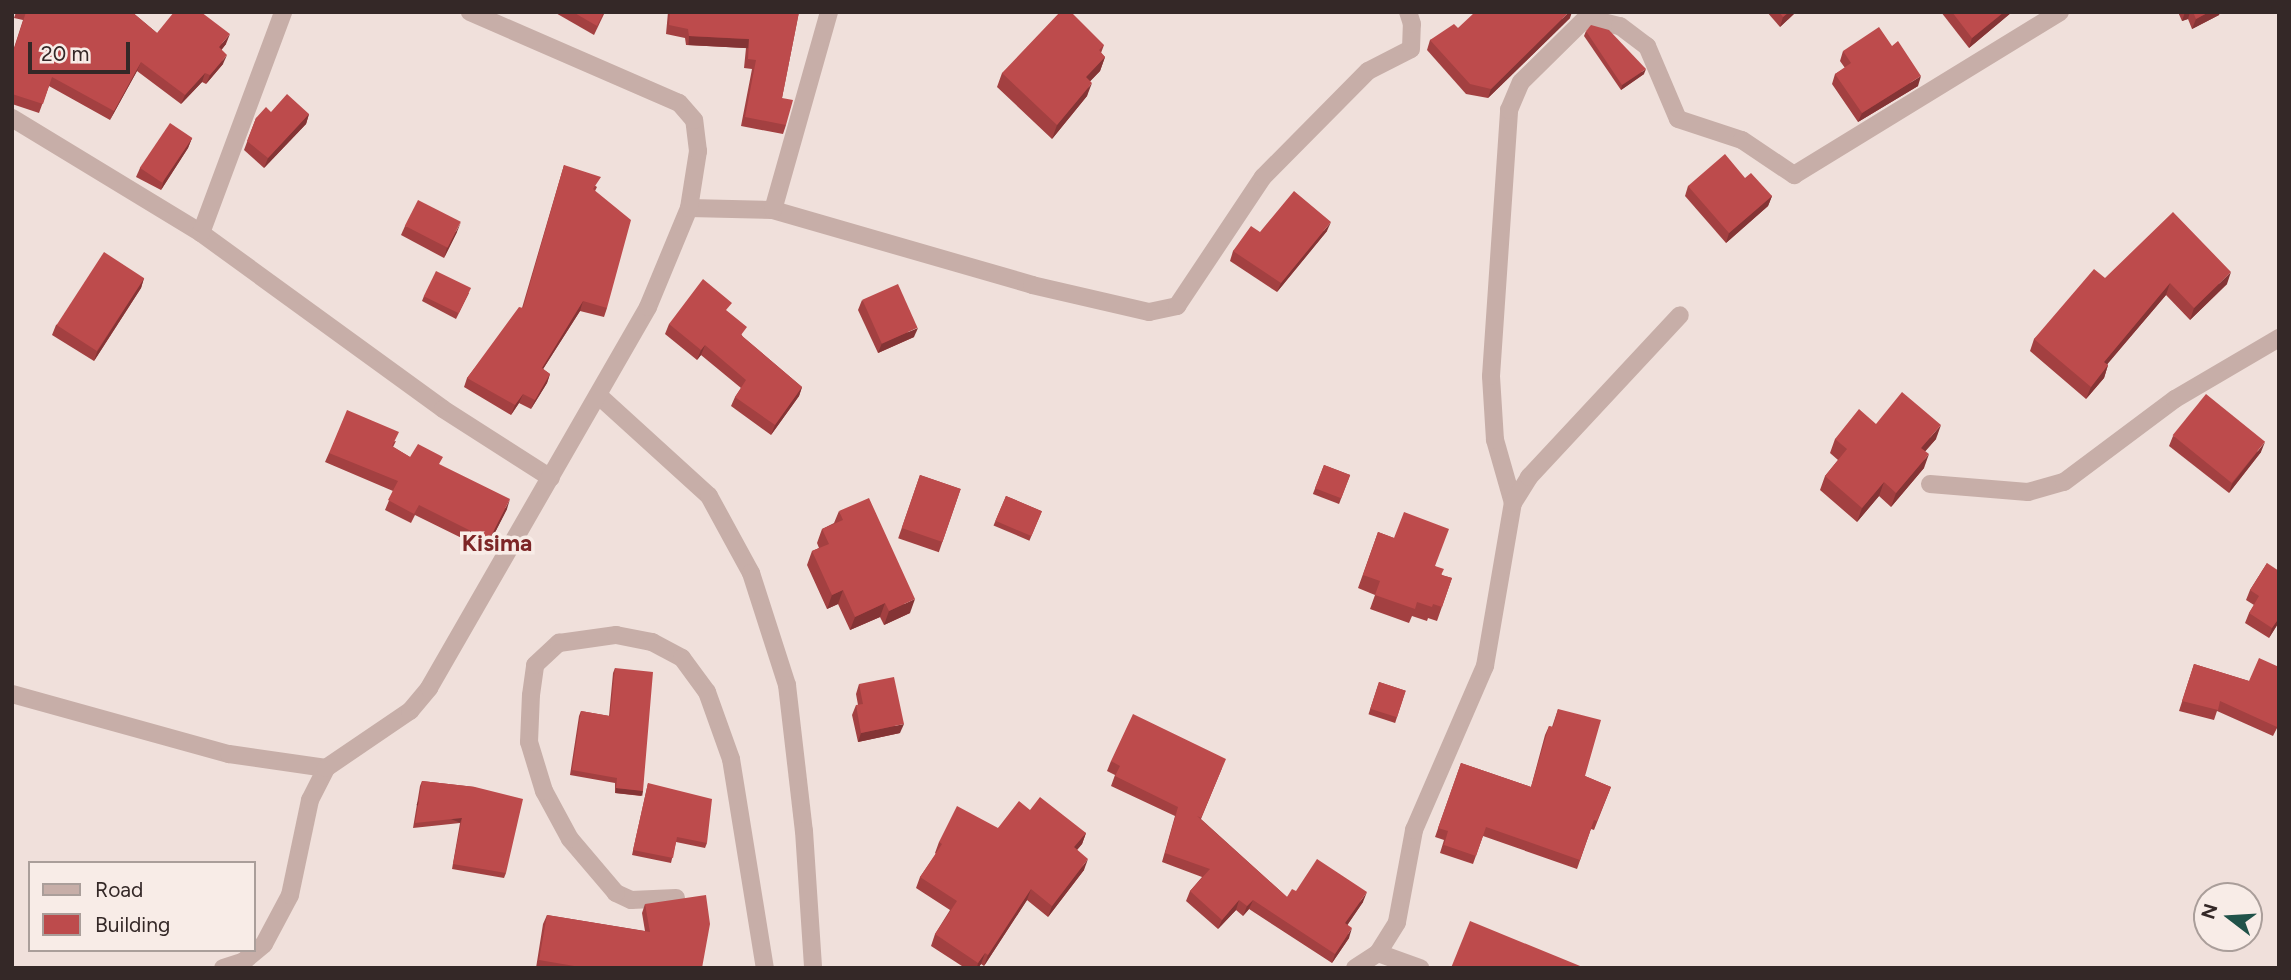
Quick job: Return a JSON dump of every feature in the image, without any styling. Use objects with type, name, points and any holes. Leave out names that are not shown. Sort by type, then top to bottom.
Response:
[{"type":"street","points":[[201,233],[283,12]]},
{"type":"street","points":[[256,951],[264,944],[290,895],[310,800],[326,768],[410,711],[429,688],[648,307],[689,208],[698,151],[694,120],[679,103],[470,12]]},
{"type":"street","points":[[774,210],[829,12]]},
{"type":"street","points":[[689,208],[774,210],[1032,285],[1149,312],[1177,306],[1263,177],[1368,71],[1411,49],[1412,24],[1408,12]]},
{"type":"street","points":[[1513,503],[1495,440],[1491,376],[1509,110],[1521,82],[1590,15],[1620,26],[1647,46],[1678,119],[1742,140],[1794,175],[2060,12]]},
{"type":"street","points":[[12,118],[201,233],[443,409],[551,478]]},
{"type":"street","points":[[1354,968],[1378,953],[1397,922],[1414,830],[1485,666],[1513,503],[1529,477],[1680,315]]},
{"type":"street","points":[[1930,484],[2028,492],[2064,482],[2175,399],[2279,338]]},
{"type":"street","points":[[598,395],[709,496],[751,573],[787,685],[804,831],[813,968]]},
{"type":"street","points":[[676,898],[631,901],[616,893],[570,839],[544,791],[529,742],[531,695],[535,665],[559,643],[616,635],[652,642],[682,658],[707,692],[731,759],[765,968]]},
{"type":"street","points":[[12,694],[229,754],[326,768]]},
{"type":"street","points":[[223,968],[244,961],[255,952]]},
{"type":"street","points":[[1378,953],[1420,968]]},
{"type":"building","points":[[26,12],[132,12],[157,33],[174,12],[201,12],[230,34],[219,47],[227,55],[210,75],[205,73],[185,95],[141,62],[114,111],[52,77],[43,104],[12,94],[12,55]]},
{"type":"building","points":[[573,12],[604,12],[597,26]]},
{"type":"building","points":[[670,12],[799,12],[782,98],[793,100],[786,125],[745,117],[756,60],[748,59],[749,39],[689,36],[688,29],[669,25]]},
{"type":"building","points":[[1060,12],[1071,12],[1104,45],[1099,50],[1105,57],[1086,77],[1092,83],[1057,125],[1002,73]]},
{"type":"building","points":[[1475,12],[1569,12],[1491,89],[1470,84],[1430,40],[1454,24],[1458,28]]},
{"type":"building","points":[[1952,12],[2004,12],[1972,38]]},
{"type":"building","points":[[2193,12],[2209,12],[2196,19]]},
{"type":"building","points":[[1591,25],[1609,30],[1646,69],[1622,85],[1586,31]]},
{"type":"building","points":[[1879,27],[1892,46],[1898,41],[1921,76],[1862,113],[1835,74],[1851,63],[1843,51]]},
{"type":"building","points":[[287,94],[309,114],[268,158],[247,141],[256,118],[266,107],[271,112]]},
{"type":"building","points":[[170,123],[192,138],[162,183],[140,168]]},
{"type":"building","points":[[1725,154],[1745,178],[1751,173],[1772,196],[1729,233],[1688,186]]},
{"type":"building","points":[[564,165],[601,177],[593,189],[631,220],[607,308],[583,301],[542,368],[550,374],[535,400],[523,394],[515,405],[467,378],[519,307],[523,308]]},
{"type":"building","points":[[1294,191],[1331,222],[1281,283],[1233,251],[1251,226],[1260,232]]},
{"type":"building","points":[[418,200],[461,222],[448,248],[405,226]]},
{"type":"building","points":[[2173,212],[2231,272],[2194,308],[2170,283],[2104,362],[2108,365],[2091,387],[2034,339],[2094,269],[2105,278]]},
{"type":"building","points":[[104,252],[144,278],[97,351],[57,325]]},
{"type":"building","points":[[436,271],[471,288],[459,313],[424,296]]},
{"type":"building","points":[[703,279],[732,303],[726,310],[747,327],[741,335],[802,387],[775,425],[735,397],[746,380],[705,345],[701,350],[669,324]]},
{"type":"building","points":[[898,284],[918,328],[882,344],[862,300]]},
{"type":"building","points":[[1902,392],[1941,425],[1921,448],[1929,454],[1896,493],[1884,482],[1862,508],[1825,476],[1847,449],[1835,439],[1859,409],[1876,424]]},
{"type":"building","points":[[2206,394],[2265,442],[2232,483],[2173,435]]},
{"type":"building","points":[[347,410],[399,432],[392,446],[410,457],[418,444],[443,457],[439,464],[510,499],[489,540],[419,505],[414,514],[388,500],[398,481],[329,453]]},
{"type":"building","points":[[1324,465],[1350,475],[1341,498],[1315,488]]},
{"type":"building","points":[[920,475],[961,489],[942,542],[902,528]]},
{"type":"building","points":[[1006,496],[1042,511],[1031,536],[995,521]]},
{"type":"building","points":[[869,498],[915,599],[889,611],[885,603],[855,617],[843,590],[832,595],[812,551],[829,544],[822,529],[843,520],[839,511]]},
{"type":"building","points":[[1404,512],[1449,529],[1435,566],[1444,569],[1441,575],[1452,578],[1442,607],[1417,602],[1415,609],[1375,595],[1380,581],[1363,575],[1378,532],[1394,538]]},
{"type":"building","points":[[2267,563],[2279,571],[2279,618],[2272,628],[2249,613],[2259,596],[2250,590]]},
{"type":"building","points":[[2259,658],[2279,667],[2277,727],[2220,701],[2218,710],[2182,701],[2194,664],[2249,681]]},
{"type":"building","points":[[615,668],[653,672],[643,791],[616,788],[617,778],[572,770],[581,711],[610,716]]},
{"type":"building","points":[[894,677],[904,724],[861,733],[856,705],[863,704],[859,684]]},
{"type":"building","points":[[1379,682],[1406,691],[1397,717],[1370,709]]},
{"type":"building","points":[[1558,709],[1601,720],[1585,776],[1611,787],[1597,821],[1594,820],[1580,860],[1486,827],[1476,856],[1444,845],[1448,831],[1438,828],[1461,763],[1531,787],[1549,726],[1553,727]]},
{"type":"building","points":[[1133,714],[1226,759],[1201,818],[1197,816],[1287,897],[1292,889],[1296,891],[1317,859],[1367,892],[1345,923],[1352,928],[1335,954],[1253,900],[1247,906],[1239,900],[1222,920],[1190,891],[1210,869],[1165,853],[1178,807],[1115,776],[1120,766],[1111,761]]},
{"type":"building","points":[[422,781],[475,787],[523,799],[506,873],[453,864],[462,818],[415,823]]},
{"type":"building","points":[[648,783],[712,799],[707,843],[677,837],[673,858],[633,850]]},
{"type":"building","points":[[1040,797],[1086,833],[1074,847],[1088,859],[1052,906],[1031,889],[988,955],[985,953],[978,963],[935,934],[957,901],[920,877],[942,844],[939,842],[957,806],[998,828],[1019,801],[1030,810]]},
{"type":"building","points":[[706,895],[710,924],[702,968],[586,968],[539,960],[547,915],[650,932],[645,904]]},
{"type":"building","points":[[1470,921],[1585,968],[1451,968]]},
{"type":"district","name":"Kisima","points":[[497,543]]}]
